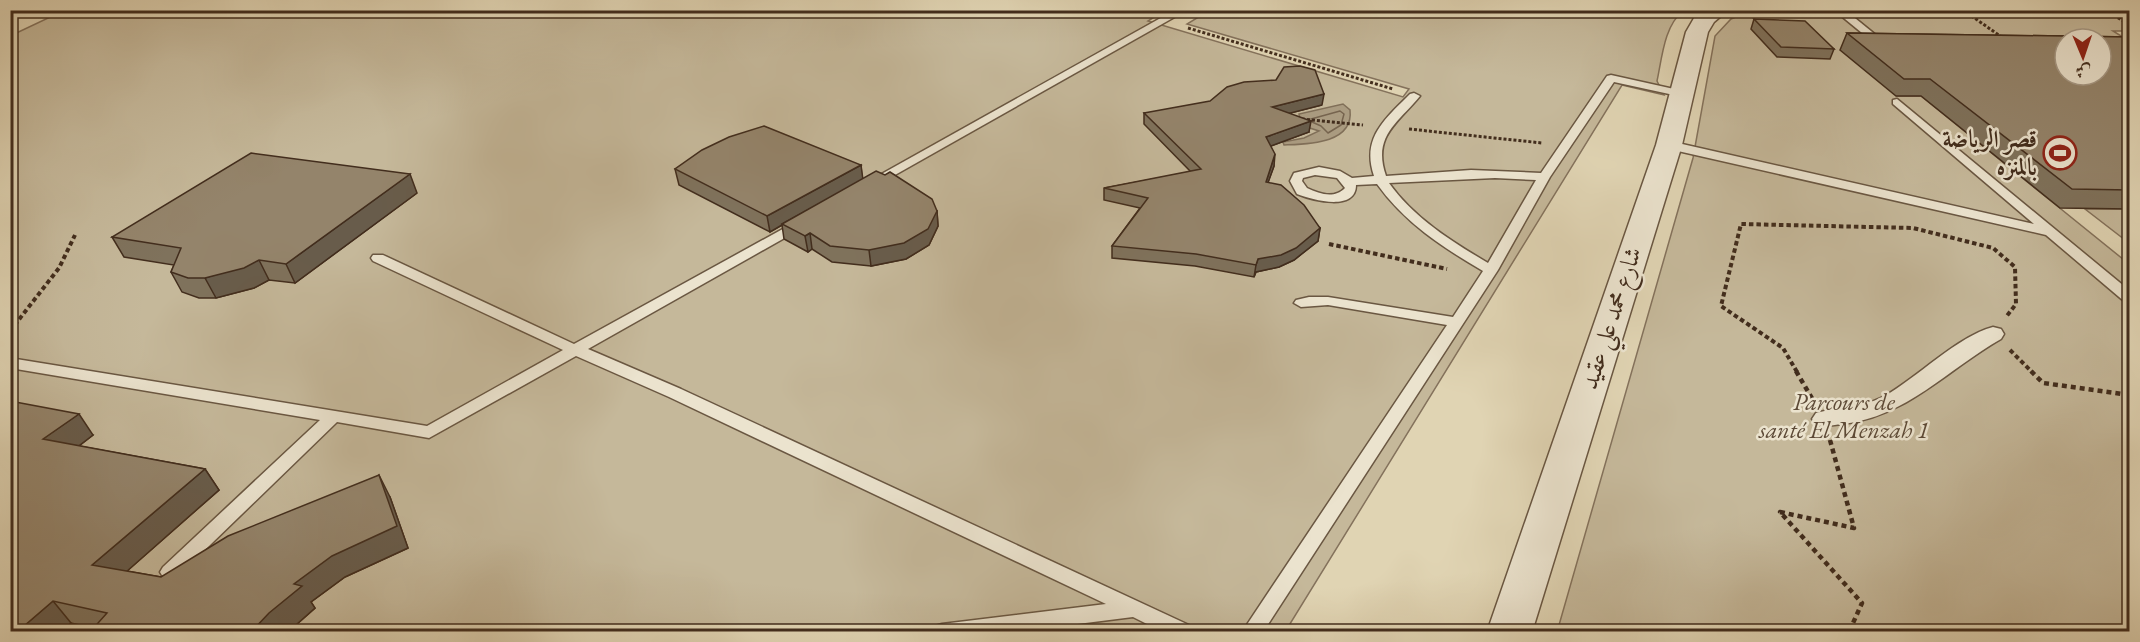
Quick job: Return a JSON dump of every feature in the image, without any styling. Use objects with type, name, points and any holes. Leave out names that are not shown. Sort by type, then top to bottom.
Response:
[{"type":"street","name":"شارع محمد علي عقيد","points":[[1509,632],[1669,145],[1697,32],[1705,18],[1718,10]]},
{"type":"street","points":[[1824,419],[1874,410],[1928,378],[1969,346],[1993,334]]},
{"type":"lane","points":[[864,188],[1183,10]]},
{"type":"lane","points":[[1838,10],[1877,40]]},
{"type":"lane","points":[[1252,632],[1491,270],[1544,177],[1611,78],[1683,94]]},
{"type":"lane","points":[[1414,96],[1385,127],[1377,141],[1375,157],[1382,180],[1393,199],[1413,218],[1449,246],[1491,270]]},
{"type":"lane","points":[[1898,102],[2130,299]]},
{"type":"lane","points":[[1669,145],[2050,232]]},
{"type":"lane","points":[[1349,182],[1486,173],[1544,177]]},
{"type":"lane","points":[[10,363],[429,432],[573,349],[812,217]]},
{"type":"lane","points":[[378,258],[573,349],[663,387],[1184,632]]},
{"type":"lane","points":[[1301,303],[1328,301],[1457,322]]},
{"type":"lane","points":[[170,572],[333,417]]},
{"type":"lane","points":[[942,632],[1136,609]]},
{"type":"path","points":[[1963,10],[2006,40]]},
{"type":"path","points":[[2104,10],[2130,25]]},
{"type":"path","points":[[1164,21],[1414,96]]},
{"type":"path","points":[[1293,118],[1567,146]]},
{"type":"path","points":[[1849,632],[1862,603],[1780,512],[1854,528],[1824,419],[1783,348],[1721,306],[1741,224],[1913,228],[1993,248],[2015,267],[2016,304],[1993,334],[2043,383],[2130,395]]},
{"type":"path","points":[[10,331],[59,268],[75,235]]},
{"type":"path","points":[[1329,244],[1406,261]]},
{"type":"green space","points":[[65,10],[1165,10],[1148,21],[1403,97],[1409,89],[1187,24],[1210,10],[1683,11],[1672,25],[1662,53],[1657,81],[1664,95],[1622,85],[1285,632],[11,631],[10,36]]},
{"type":"green space","name":"Parcours de santé El Menzah 1","points":[[1752,10],[2129,11],[2129,31],[2113,31],[2113,27],[2053,27],[2053,43],[1896,96],[1921,96],[2129,264],[2129,631],[1557,632],[1693,158],[1715,36],[1731,19]]},
{"type":"green space","name":"Parcours de santé El Menzah 1","points":[[2113,31],[2129,41],[2113,40]]},
{"type":"green space","points":[[2085,209],[2129,209],[2129,243]]},
{"type":"water","points":[[1343,104],[1350,110],[1349,121],[1345,130],[1337,136],[1305,144],[1284,145],[1283,142],[1304,138],[1319,131],[1297,124],[1300,119],[1299,114]]},
{"type":"building","points":[[1754,19],[1805,21],[1834,49],[1781,47]]},
{"type":"building","name":"قصر الرياضة بالمنزه","points":[[1847,33],[2053,36],[2053,87],[2113,87],[2113,37],[2130,37],[2130,190],[2072,189],[1930,79],[1904,79]]},
{"type":"building","points":[[1300,66],[1315,70],[1324,94],[1272,107],[1311,121],[1266,137],[1275,154],[1266,182],[1281,185],[1304,205],[1320,228],[1296,248],[1281,255],[1258,259],[1256,265],[1196,254],[1112,246],[1148,198],[1104,188],[1201,169],[1144,113],[1210,101],[1227,87],[1244,82],[1276,80],[1284,67]]},
{"type":"building","points":[[764,126],[861,165],[767,216],[675,169],[702,150],[729,137]]},
{"type":"building","points":[[251,153],[410,174],[286,264],[259,260],[244,268],[205,278],[188,278],[171,272],[181,248],[112,237]]},
{"type":"building","points":[[876,171],[885,175],[890,172],[932,199],[937,211],[928,229],[904,243],[869,250],[830,246],[810,233],[805,236],[782,224]]},
{"type":"building","points":[[10,401],[79,414],[43,439],[205,469],[92,565],[161,577],[228,536],[379,475],[397,526],[332,556],[294,584],[302,586],[269,613],[251,632],[90,632],[107,613],[53,601],[17,632],[10,632]]},
{"type":"waterway","points":[[10,16],[24,10]]},
{"type":"place","name":"قصر الرياضة بالمنزه","points":[[2060,153]]}]
